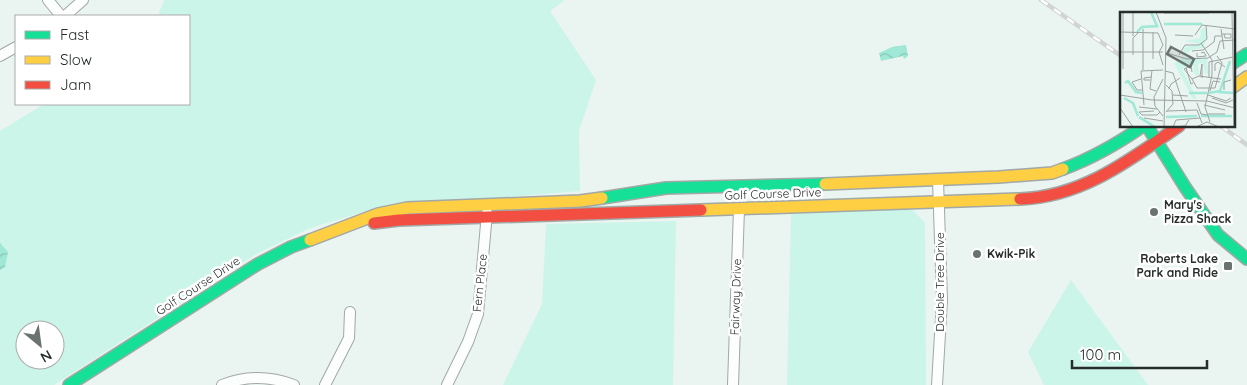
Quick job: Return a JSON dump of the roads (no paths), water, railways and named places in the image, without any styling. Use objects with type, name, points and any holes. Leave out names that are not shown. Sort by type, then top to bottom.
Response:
[{"type":"street","points":[[48,0],[62,15]]},
{"type":"street","points":[[64,15],[83,0]]},
{"type":"street","points":[[0,56],[15,48]]},
{"type":"street","points":[[1234,62],[1247,54]]},
{"type":"street","points":[[1234,86],[1247,78]]},
{"type":"street","name":"Golf Course Drive","points":[[69,385],[258,264],[291,247],[378,214],[407,208],[580,200],[666,188],[938,180],[1052,173],[1088,160],[1117,144],[1140,128]]},
{"type":"street","points":[[1149,128],[1185,187],[1218,235],[1247,259]]},
{"type":"street","name":"Golf Course Drive","points":[[349,226],[399,220],[1024,199],[1056,194],[1095,180],[1176,128]]},
{"type":"street","name":"Double Tree Drive","points":[[937,385],[942,300],[938,180]]},
{"type":"street","name":"Fern Place","points":[[447,385],[468,342],[478,314],[488,205]]},
{"type":"street","name":"Fairway Drive","points":[[733,385],[739,209]]},
{"type":"street","points":[[325,385],[349,338],[350,312]]},
{"type":"street","points":[[222,385],[234,380],[255,377],[276,379],[294,385]]},
{"type":"water","points":[[906,45],[908,56],[904,59],[903,56],[881,61],[879,53],[892,47]]},
{"type":"water","points":[[0,243],[8,252],[5,267],[0,270]]},
{"type":"railway","points":[[1041,0],[1120,55]]},
{"type":"railway","points":[[1224,128],[1247,145]]},
{"type":"place","name":"Mary's Pizza Shack","points":[[1154,212]]},
{"type":"place","name":"Kwik-Pik","points":[[977,254]]},
{"type":"place","name":"Roberts Lake Park and Ride","points":[[1228,266]]}]
